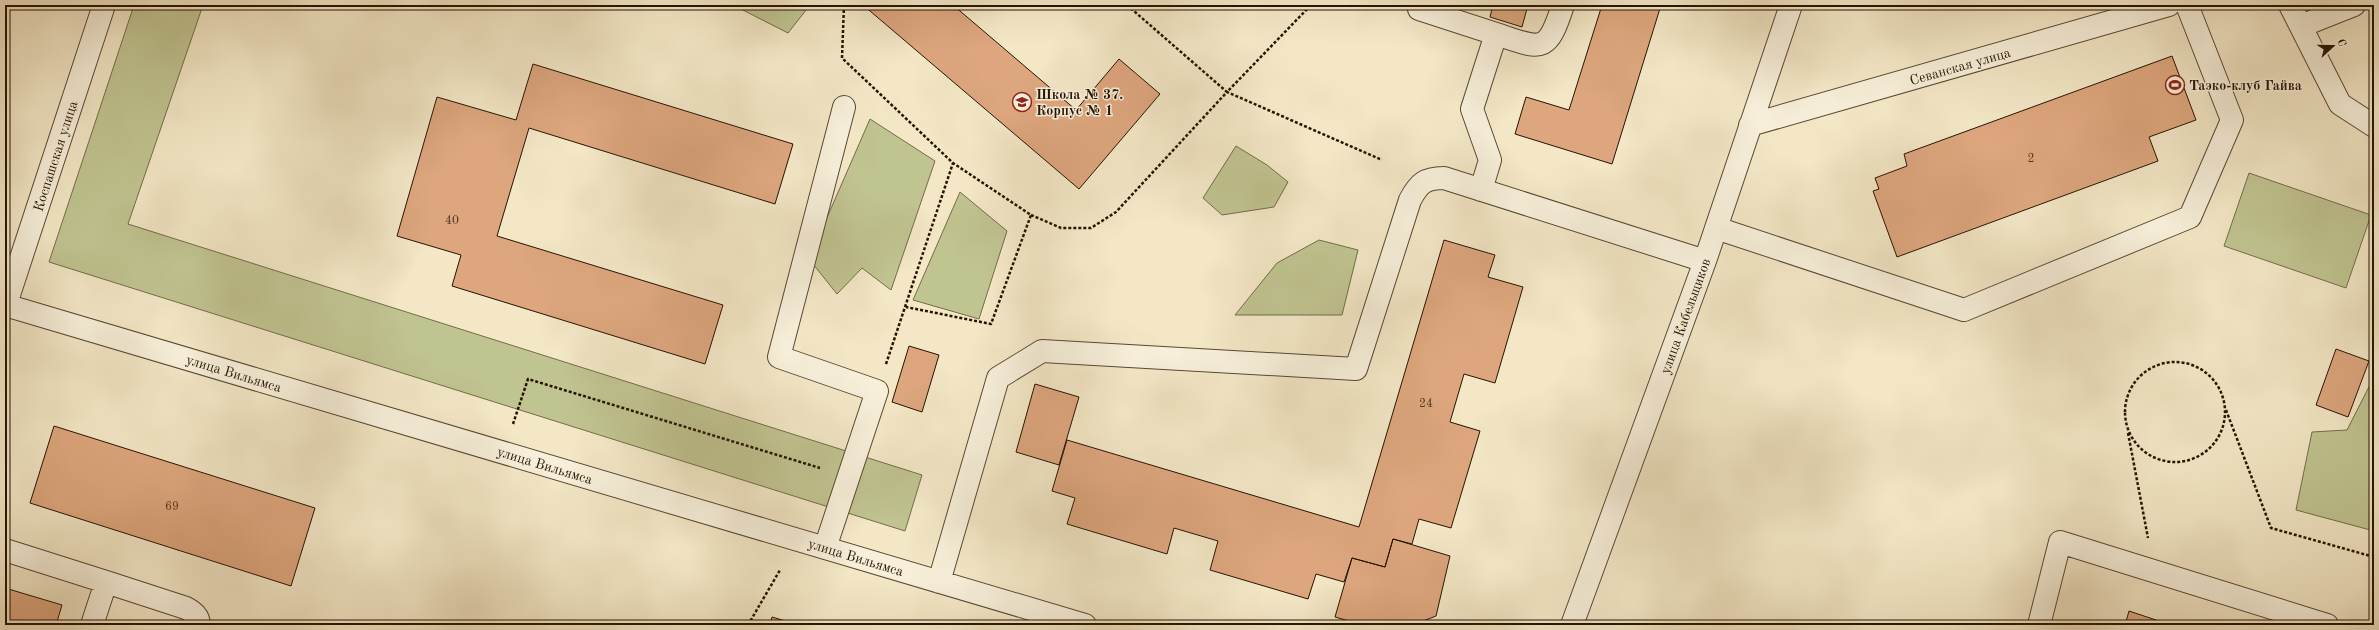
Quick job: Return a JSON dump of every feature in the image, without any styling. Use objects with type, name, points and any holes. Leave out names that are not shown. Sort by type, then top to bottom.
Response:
[{"type":"street","name":"Коспашская улица","points":[[5,306],[104,5]]},
{"type":"street","points":[[1418,9],[1530,45],[1540,44],[1549,40],[1555,30],[1562,5]]},
{"type":"street","name":"улица Кабельщиков","points":[[1572,625],[1705,261],[1791,5]]},
{"type":"street","name":"Севанская улица","points":[[1750,125],[2169,5]]},
{"type":"street","points":[[1716,228],[1964,310],[2190,217],[2232,120],[2187,5]]},
{"type":"street","points":[[2290,5],[2340,104],[2374,126]]},
{"type":"street","points":[[2300,26],[2354,5]]},
{"type":"street","points":[[1481,190],[1490,160],[1472,109],[1496,34]]},
{"type":"street","points":[[824,548],[877,391],[779,357],[844,108]]},
{"type":"street","points":[[939,582],[998,378],[1042,352],[1356,369],[1410,200],[1417,185],[1428,178],[1444,178],[1705,261]]},
{"type":"street","name":"улица Вильямса","points":[[5,306],[1085,625]]},
{"type":"street","points":[[2039,625],[2060,542],[2327,625]]},
{"type":"street","points":[[5,550],[186,608],[194,612],[199,621],[199,625]]},
{"type":"street","points":[[92,625],[106,582]]},
{"type":"path","points":[[844,5],[842,58],[953,163],[1031,215],[1061,228],[1092,228],[1116,212],[1227,92],[1312,5]]},
{"type":"path","points":[[1127,5],[1227,92],[1382,160]]},
{"type":"path","points":[[877,391],[953,163]]},
{"type":"path","points":[[906,307],[991,324],[1031,215]]},
{"type":"path","points":[[2154,571],[2128,430],[2124,416],[2125,402],[2130,388],[2139,377],[2150,368],[2163,363],[2178,361],[2192,364],[2205,371],[2215,381],[2222,394],[2225,408],[2272,528],[2374,557]]},
{"type":"path","points":[[513,427],[528,379],[848,476]]},
{"type":"path","points":[[2128,430],[2134,443],[2145,453],[2157,460],[2172,463],[2186,461],[2199,456],[2211,448],[2220,436],[2224,423],[2225,408]]},
{"type":"path","points":[[748,625],[780,570]]},
{"type":"green space","points":[[134,5],[203,5],[128,224],[922,475],[905,531],[49,262]]},
{"type":"green space","points":[[733,5],[810,5],[788,33]]},
{"type":"green space","points":[[870,119],[935,161],[891,290],[862,268],[837,294],[809,259]]},
{"type":"green space","points":[[1236,146],[1267,165],[1288,182],[1274,207],[1222,215],[1203,198]]},
{"type":"green space","points":[[2249,173],[2371,215],[2346,288],[2224,246]]},
{"type":"green space","points":[[960,192],[1007,231],[979,319],[913,300]]},
{"type":"green space","points":[[1319,240],[1358,250],[1342,315],[1235,315],[1277,263]]},
{"type":"green space","points":[[2374,377],[2374,531],[2296,510],[2312,432],[2347,430]]},
{"type":"building","name":"Школа № 37. Корпус № 1","points":[[863,5],[953,5],[1076,110],[1119,59],[1160,94],[1079,189]]},
{"type":"building","points":[[1493,5],[1528,5],[1522,27],[1490,17]]},
{"type":"building","points":[[1602,5],[1661,5],[1612,164],[1515,134],[1526,97],[1569,110]]},
{"type":"building","points":[[2172,56],[2196,120],[2149,137],[2158,161],[1897,257],[1873,191],[1879,189],[1875,178],[1907,166],[1904,154]]},
{"type":"building","points":[[533,64],[793,144],[775,204],[529,128],[497,236],[723,305],[705,364],[452,286],[461,255],[397,236],[437,97],[516,120]]},
{"type":"building","points":[[1444,240],[1495,255],[1488,277],[1523,287],[1495,383],[1464,374],[1450,422],[1480,431],[1451,528],[1419,519],[1412,544],[1393,539],[1385,567],[1352,558],[1344,582],[1316,574],[1308,599],[1210,570],[1218,541],[1174,528],[1167,554],[1067,524],[1075,498],[1052,491],[1067,440],[1359,527]]},
{"type":"building","points":[[909,346],[939,355],[922,412],[892,402]]},
{"type":"building","points":[[2336,349],[2369,361],[2348,417],[2316,405]]},
{"type":"building","points":[[1035,384],[1079,397],[1059,465],[1016,452]]},
{"type":"building","points":[[54,426],[315,508],[291,586],[30,503]]},
{"type":"building","points":[[1393,539],[1450,556],[1436,616],[1413,625],[1363,625],[1335,617],[1352,558],[1385,567]]},
{"type":"building","points":[[5,588],[62,605],[56,625],[5,625]]},
{"type":"building","points":[[2129,611],[2171,625],[2125,625]]},
{"type":"building","points":[[772,617],[799,625],[770,625]]},
{"type":"place","name":"Таэко-клуб Гайва","points":[[2175,85]]},
{"type":"place","name":"Школа № 37. Корпус № 1","points":[[1022,102]]}]
